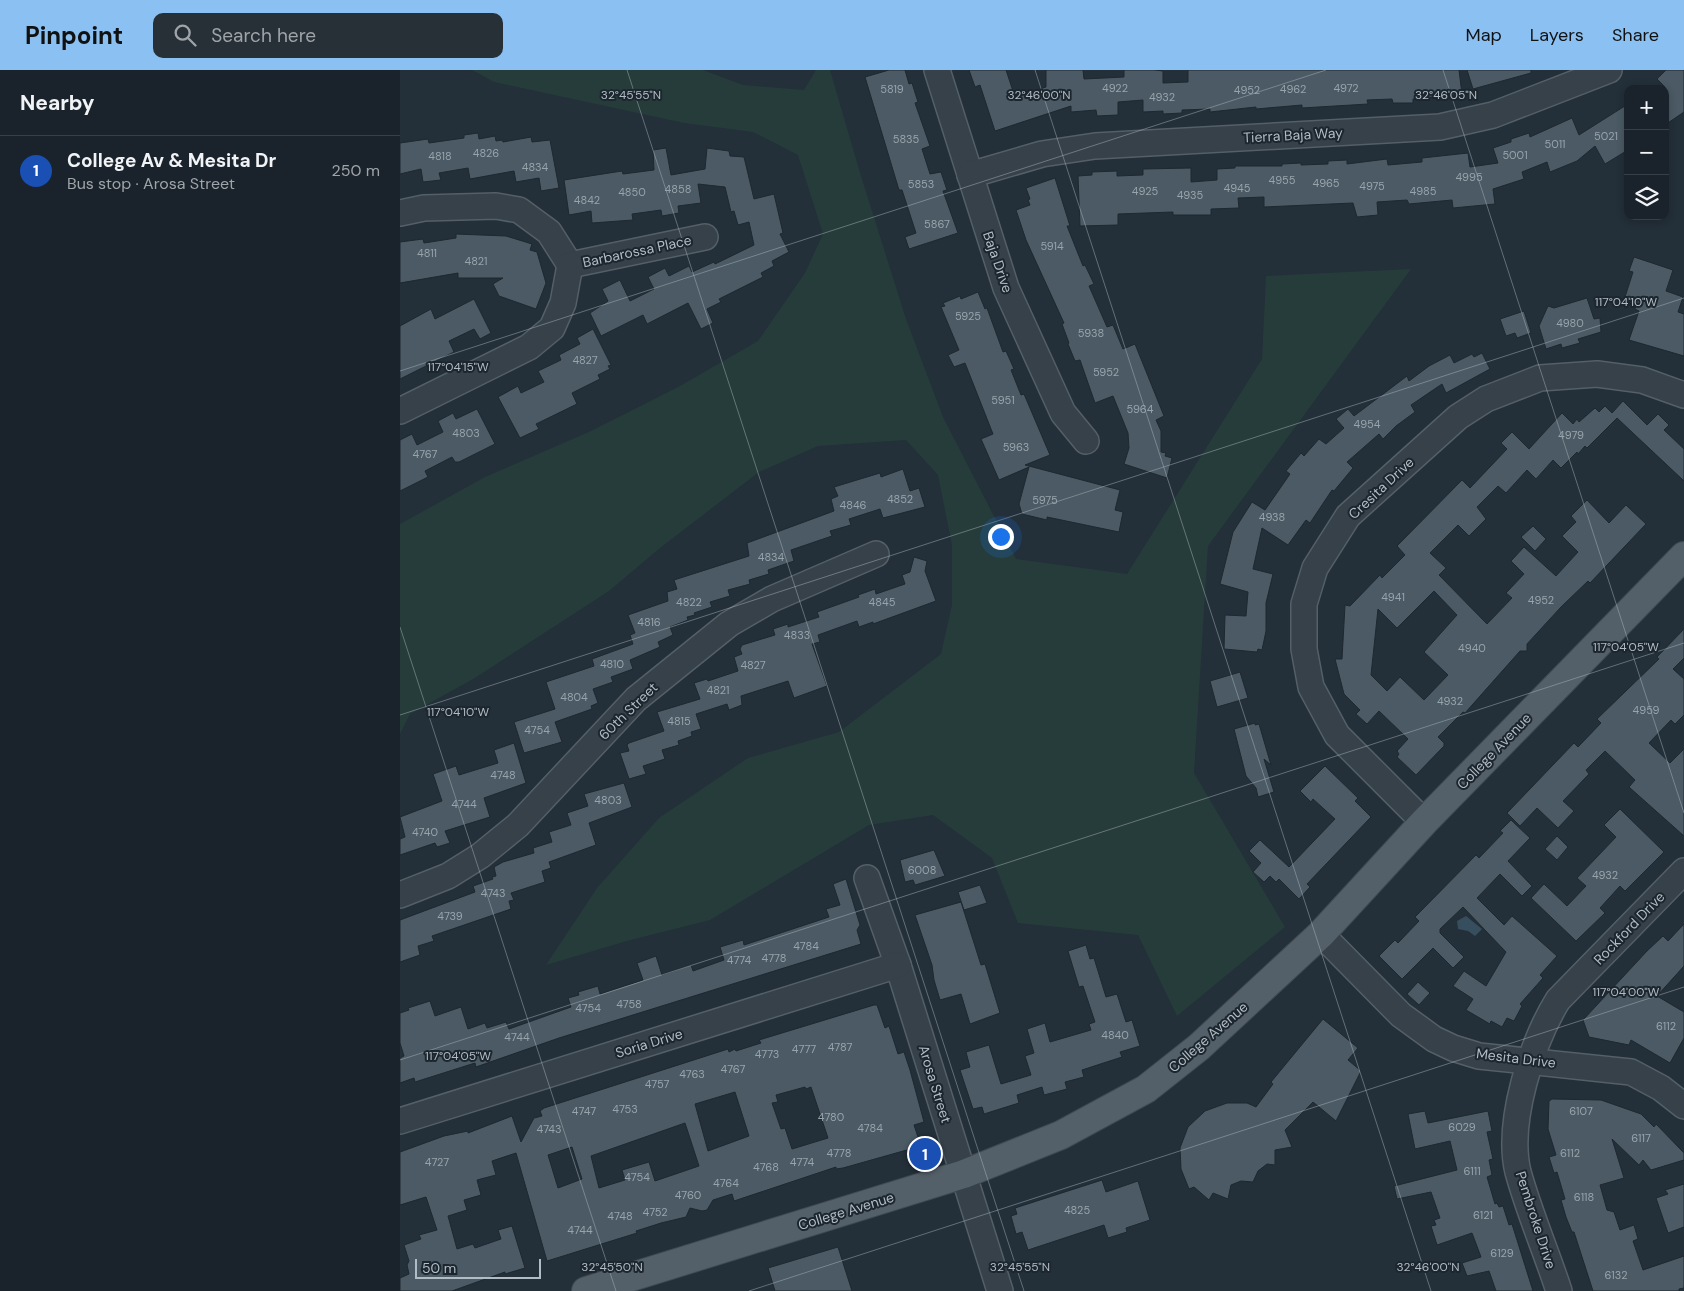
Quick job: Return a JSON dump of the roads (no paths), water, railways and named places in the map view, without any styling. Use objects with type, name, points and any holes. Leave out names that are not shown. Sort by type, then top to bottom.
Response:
[{"type":"main road","name":"College Avenue","points":[[586,1291],[964,1174],[1061,1135],[1146,1089],[1199,1047],[1321,934],[1424,822],[1684,556]]},
{"type":"street","name":"Baja Drive","points":[[937,70],[1006,288],[1063,413],[1086,441]]},
{"type":"street","name":"Tierra Baja Way","points":[[970,175],[1042,154],[1095,146],[1440,127],[1493,115],[1609,70]]},
{"type":"street","points":[[400,213],[424,208],[496,206],[519,210],[549,232],[570,265],[563,303],[552,328],[528,346],[400,411]]},
{"type":"street","name":"Barbarossa Place","points":[[570,265],[704,236]]},
{"type":"street","name":"Cresita Drive","points":[[1424,822],[1337,735],[1311,687],[1304,650],[1304,604],[1315,568],[1348,516],[1458,418],[1486,399],[1540,378],[1597,374],[1642,380],[1684,395]]},
{"type":"street","name":"60th Street","points":[[400,895],[448,876],[480,856],[503,838],[518,825],[636,700],[729,624],[772,599],[876,554]]},
{"type":"street","name":"Rockford Drive","points":[[1529,1060],[1547,1017],[1558,1000],[1684,871]]},
{"type":"street","name":"Arosa Street","points":[[867,878],[898,965],[1000,1291]]},
{"type":"street","name":"Mesita Drive","points":[[1321,934],[1401,1015],[1434,1039],[1453,1048],[1479,1056],[1631,1072],[1661,1088],[1684,1106]]},
{"type":"street","name":"Soria Drive","points":[[400,1121],[898,965]]},
{"type":"street","name":"Pembroke Drive","points":[[1529,1060],[1515,1128],[1518,1170],[1559,1291]]},
{"type":"water","points":[[1466,916],[1482,929],[1475,936],[1468,931],[1458,929],[1457,921]]},
{"type":"place","name":"College Av & Mesita Dr","points":[[925,1154]]}]
